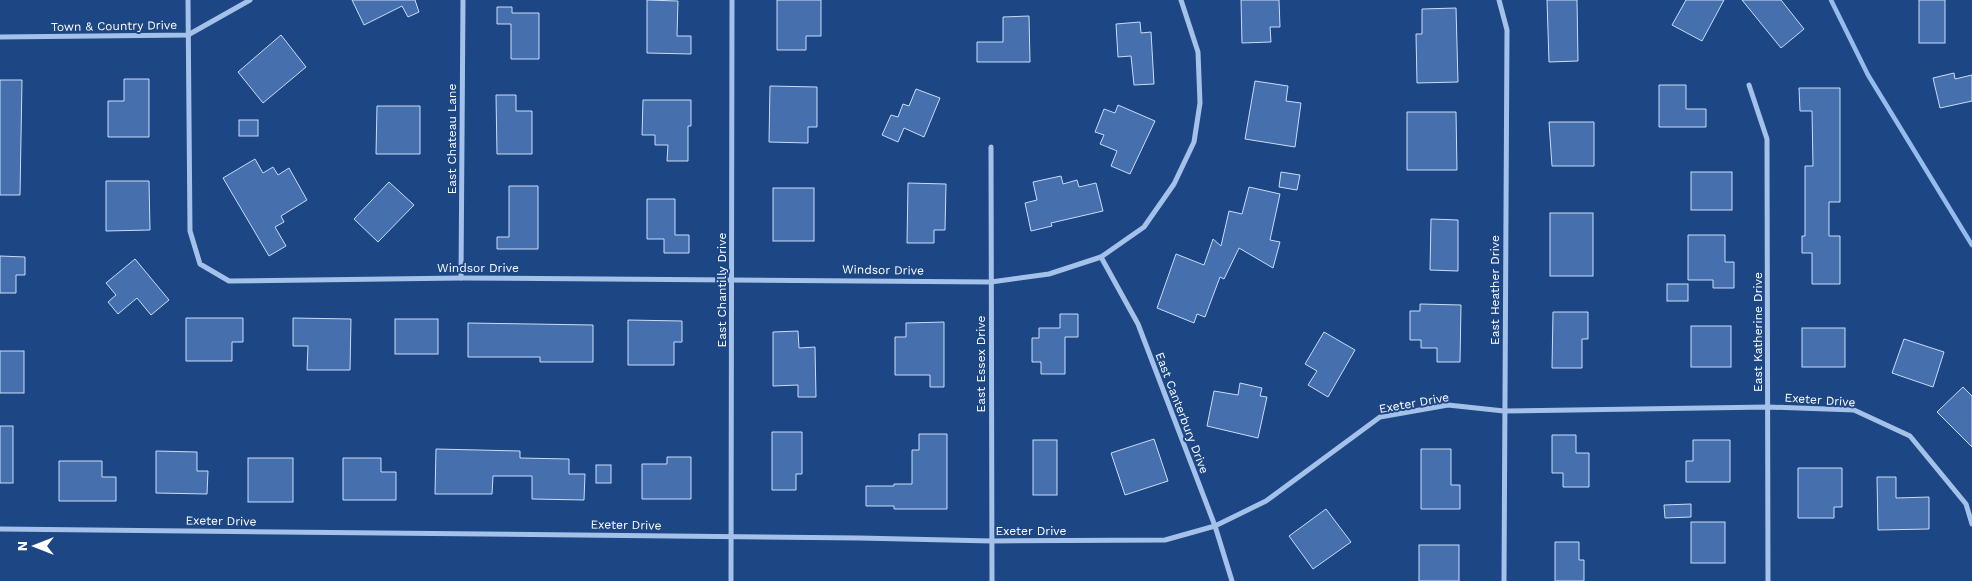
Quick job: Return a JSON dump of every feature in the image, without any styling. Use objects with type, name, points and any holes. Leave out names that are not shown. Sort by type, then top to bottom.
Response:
[{"type":"street","name":"Windsor Drive","points":[[188,0],[190,231],[200,264],[229,281],[461,278],[991,282],[1050,274],[1101,257],[1144,227],[1174,184],[1194,142],[1200,103],[1198,52],[1181,0]]},
{"type":"street","name":"Town & Country Drive","points":[[0,37],[188,35],[250,0]]},
{"type":"street","name":"East Chateau Lane","points":[[461,278],[463,0]]},
{"type":"street","name":"East Chantilly Drive","points":[[731,581],[732,0]]},
{"type":"street","name":"East Heather Drive","points":[[1499,0],[1507,30],[1504,581]]},
{"type":"street","name":"East Katherine Drive","points":[[1750,85],[1767,138],[1768,581]]},
{"type":"street","name":"East Essex Drive","points":[[991,147],[992,581]]},
{"type":"street","name":"East Canterbury Drive","points":[[1101,257],[1138,324],[1215,526],[1232,581]]},
{"type":"street","name":"Exeter Drive","points":[[0,528],[731,536],[992,541],[1165,540],[1215,526],[1266,501],[1380,417],[1448,405],[1504,411],[1768,407],[1854,410],[1910,436],[1966,504],[1972,524]]},
{"type":"building","points":[[352,0],[415,0],[419,12],[408,17],[402,6],[364,25]]},
{"type":"building","points":[[647,0],[678,1],[677,36],[691,36],[691,54],[647,53]]},
{"type":"building","points":[[777,0],[821,0],[821,36],[806,36],[806,50],[777,50]]},
{"type":"building","points":[[1241,0],[1279,0],[1280,27],[1270,27],[1271,42],[1242,43]]},
{"type":"building","points":[[1547,0],[1577,0],[1578,61],[1549,62]]},
{"type":"building","points":[[1686,0],[1724,0],[1702,41],[1672,25]]},
{"type":"building","points":[[1742,0],[1781,0],[1804,29],[1781,48]]},
{"type":"building","points":[[1919,0],[1945,0],[1945,43],[1919,43]]},
{"type":"building","points":[[497,7],[512,7],[512,13],[539,13],[539,59],[511,59],[511,24],[497,24]]},
{"type":"building","points":[[1456,8],[1458,82],[1417,83],[1416,34],[1422,34],[1422,9]]},
{"type":"building","points":[[1029,16],[1030,62],[977,62],[977,42],[1003,42],[1003,17]]},
{"type":"building","points":[[1140,22],[1141,33],[1151,32],[1154,84],[1134,85],[1131,56],[1118,57],[1116,24]]},
{"type":"building","points":[[281,35],[306,67],[263,103],[238,72]]},
{"type":"building","points":[[1954,73],[1955,79],[1972,75],[1972,101],[1940,108],[1933,78]]},
{"type":"building","points":[[124,79],[149,79],[149,137],[108,137],[108,101],[124,101]]},
{"type":"building","points":[[0,80],[22,80],[20,195],[0,195]]},
{"type":"building","points":[[1255,81],[1288,86],[1286,101],[1301,103],[1295,147],[1245,139]]},
{"type":"building","points":[[1659,85],[1686,85],[1686,109],[1706,109],[1706,127],[1659,127]]},
{"type":"building","points":[[770,86],[817,87],[817,127],[808,127],[808,143],[769,142]]},
{"type":"building","points":[[1799,88],[1840,88],[1840,202],[1829,202],[1829,236],[1840,236],[1840,284],[1812,284],[1812,253],[1802,253],[1802,236],[1805,236],[1805,166],[1813,166],[1812,111],[1800,111]]},
{"type":"building","points":[[916,89],[940,98],[924,137],[904,128],[898,142],[882,135],[891,115],[898,117],[903,104],[909,106]]},
{"type":"building","points":[[496,95],[516,95],[516,111],[532,111],[532,154],[497,154]]},
{"type":"building","points":[[643,100],[691,100],[691,126],[688,126],[688,161],[667,161],[668,145],[655,145],[655,135],[642,135]]},
{"type":"building","points":[[1118,105],[1155,121],[1130,174],[1111,166],[1117,151],[1100,144],[1104,135],[1095,132],[1104,109],[1115,113]]},
{"type":"building","points":[[377,106],[420,106],[420,154],[376,154]]},
{"type":"building","points":[[1407,112],[1456,112],[1457,170],[1407,170]]},
{"type":"building","points":[[239,120],[258,120],[258,136],[239,136]]},
{"type":"building","points":[[1549,122],[1594,122],[1594,166],[1552,166]]},
{"type":"building","points":[[255,159],[263,173],[273,167],[278,175],[289,168],[307,200],[281,216],[284,222],[275,227],[286,246],[269,256],[223,178]]},
{"type":"building","points":[[1281,172],[1300,175],[1297,190],[1279,187]]},
{"type":"building","points":[[1691,172],[1732,172],[1732,210],[1691,210]]},
{"type":"building","points":[[1061,176],[1063,184],[1077,180],[1079,187],[1096,183],[1103,211],[1051,223],[1052,226],[1031,231],[1025,203],[1037,200],[1033,182]]},
{"type":"building","points":[[106,181],[149,181],[150,230],[106,231]]},
{"type":"building","points":[[389,182],[414,205],[378,242],[354,219]]},
{"type":"building","points":[[908,183],[946,184],[945,230],[934,230],[934,243],[907,243]]},
{"type":"building","points":[[509,186],[538,186],[538,249],[497,249],[497,237],[509,237]]},
{"type":"building","points":[[1249,187],[1280,194],[1270,240],[1280,242],[1273,268],[1239,248],[1224,279],[1220,277],[1205,317],[1197,314],[1194,323],[1157,308],[1176,254],[1204,265],[1213,239],[1221,246],[1229,211],[1242,214]]},
{"type":"building","points":[[773,188],[814,188],[814,241],[773,241]]},
{"type":"building","points":[[647,199],[675,199],[675,235],[689,235],[689,253],[664,253],[664,239],[647,239]]},
{"type":"building","points":[[1550,213],[1593,213],[1593,276],[1550,276]]},
{"type":"building","points":[[1431,219],[1458,220],[1458,271],[1430,270]]},
{"type":"building","points":[[1688,235],[1725,235],[1725,262],[1734,262],[1734,288],[1713,288],[1713,280],[1688,280]]},
{"type":"building","points":[[0,256],[25,257],[25,275],[16,275],[16,293],[0,293]]},
{"type":"building","points":[[135,259],[169,300],[151,315],[137,298],[118,314],[108,302],[116,295],[106,283]]},
{"type":"building","points":[[1667,284],[1688,284],[1688,301],[1667,301]]},
{"type":"building","points":[[1420,304],[1461,305],[1460,362],[1437,362],[1437,348],[1421,348],[1421,340],[1410,340],[1410,311],[1420,311]]},
{"type":"building","points":[[1553,312],[1588,312],[1588,339],[1582,339],[1582,368],[1552,368]]},
{"type":"building","points":[[1060,314],[1078,314],[1078,337],[1065,337],[1065,374],[1041,374],[1041,362],[1032,362],[1032,338],[1039,338],[1039,328],[1060,328]]},
{"type":"building","points":[[186,318],[243,318],[243,342],[232,342],[232,361],[186,361]]},
{"type":"building","points":[[293,318],[351,319],[350,370],[307,370],[308,346],[293,346]]},
{"type":"building","points":[[395,319],[438,319],[438,354],[395,354]]},
{"type":"building","points":[[628,320],[682,321],[682,342],[674,342],[674,365],[628,365]]},
{"type":"building","points":[[944,322],[944,387],[930,387],[930,375],[895,375],[895,337],[906,337],[906,323]]},
{"type":"building","points":[[468,323],[593,325],[593,362],[540,362],[540,357],[468,357]]},
{"type":"building","points":[[1691,326],[1731,326],[1731,367],[1691,367]]},
{"type":"building","points":[[1802,328],[1845,328],[1845,367],[1802,367]]},
{"type":"building","points":[[798,331],[799,348],[815,347],[816,397],[798,397],[798,385],[773,386],[773,332]]},
{"type":"building","points":[[1324,332],[1355,350],[1328,397],[1308,385],[1317,371],[1305,364]]},
{"type":"building","points":[[1904,339],[1944,352],[1933,387],[1892,373]]},
{"type":"building","points":[[0,351],[24,351],[24,393],[0,393]]},
{"type":"building","points":[[1240,383],[1262,388],[1260,396],[1267,397],[1258,438],[1207,426],[1214,391],[1238,395]]},
{"type":"building","points":[[1963,387],[1972,396],[1972,447],[1937,412]]},
{"type":"building","points":[[0,426],[13,426],[13,483],[0,483]]},
{"type":"building","points":[[772,432],[802,432],[802,474],[796,474],[796,490],[772,490]]},
{"type":"building","points":[[919,434],[947,434],[947,509],[894,509],[894,506],[866,506],[866,486],[912,484],[912,450],[919,450]]},
{"type":"building","points":[[1552,435],[1576,435],[1576,453],[1589,453],[1589,487],[1563,487],[1563,473],[1552,473]]},
{"type":"building","points":[[1154,439],[1168,481],[1125,495],[1111,453]]},
{"type":"building","points":[[1033,440],[1057,440],[1057,495],[1033,495]]},
{"type":"building","points":[[1693,440],[1730,440],[1730,482],[1686,482],[1686,461],[1693,461]]},
{"type":"building","points":[[436,449],[520,451],[520,458],[569,459],[569,474],[585,474],[584,500],[532,499],[532,476],[493,476],[492,494],[435,494]]},
{"type":"building","points":[[1421,449],[1451,449],[1451,485],[1460,485],[1460,509],[1421,509]]},
{"type":"building","points":[[156,451],[197,452],[197,471],[208,471],[207,494],[156,493]]},
{"type":"building","points":[[667,457],[691,457],[691,499],[642,499],[642,464],[667,464]]},
{"type":"building","points":[[248,458],[293,458],[293,502],[248,502]]},
{"type":"building","points":[[343,458],[381,458],[381,472],[396,472],[396,500],[343,500]]},
{"type":"building","points":[[59,461],[102,461],[102,477],[116,477],[116,501],[59,501]]},
{"type":"building","points":[[596,465],[611,465],[611,483],[596,483]]},
{"type":"building","points":[[1798,468],[1842,468],[1842,507],[1834,507],[1834,518],[1798,518]]},
{"type":"building","points":[[1877,477],[1896,477],[1896,498],[1929,497],[1929,529],[1878,530]]},
{"type":"building","points":[[1691,504],[1691,517],[1665,518],[1664,505]]},
{"type":"building","points":[[1326,509],[1351,542],[1313,569],[1289,536]]},
{"type":"building","points":[[1691,522],[1725,522],[1725,563],[1691,563]]},
{"type":"building","points":[[1555,542],[1579,542],[1579,560],[1584,560],[1584,581],[1555,581]]},
{"type":"building","points":[[1419,545],[1459,545],[1459,581],[1419,581]]},
{"type":"waterway","points":[[1831,0],[1868,75],[1972,245]]}]
